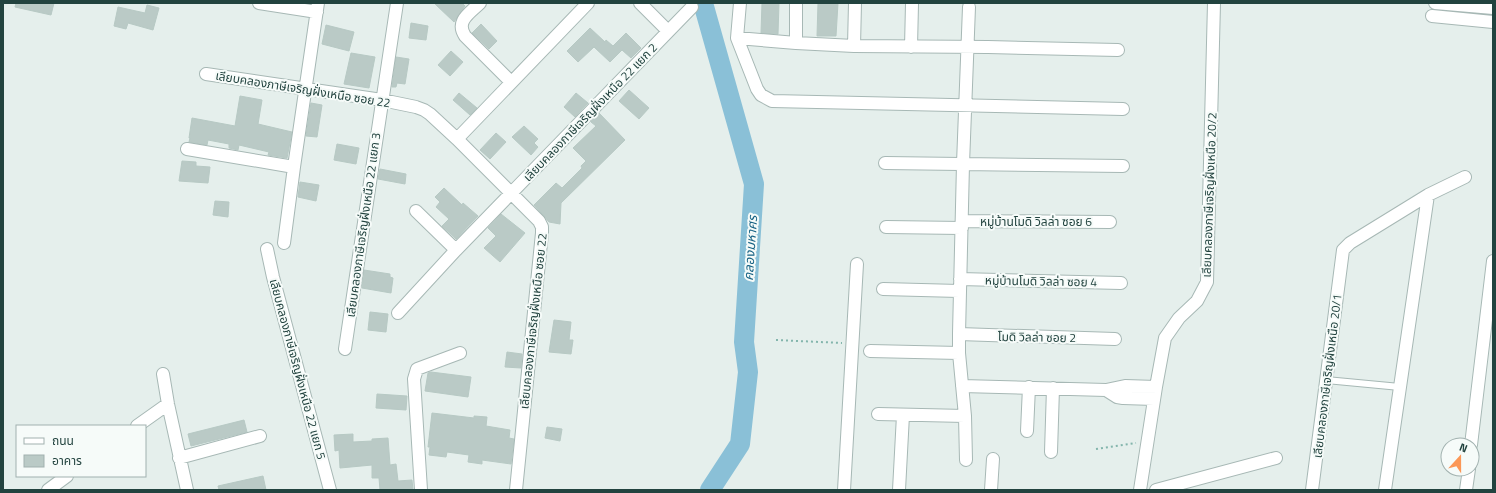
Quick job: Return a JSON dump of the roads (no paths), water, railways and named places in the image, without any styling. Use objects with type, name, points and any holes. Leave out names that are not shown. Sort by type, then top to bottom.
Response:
[{"type":"street","points":[[259,3],[317,8],[284,243]]},
{"type":"street","name":"เลียบคลองภาษีเจริญฝั่งเหนือ 22 แยก 3","points":[[345,349],[397,3]]},
{"type":"street","points":[[480,3],[460,26],[465,36],[511,82]]},
{"type":"street","points":[[457,139],[588,3]]},
{"type":"street","points":[[640,3],[668,31]]},
{"type":"street","points":[[740,3],[737,38],[757,89],[761,94],[772,101],[1123,109]]},
{"type":"street","points":[[796,3],[796,43]]},
{"type":"street","points":[[854,46],[855,3]]},
{"type":"street","name":"เลียบคลองภาษีเจริญฝั่งเหนือ 20/2","points":[[1140,490],[1165,338],[1179,318],[1197,301],[1207,282],[1214,3]]},
{"type":"street","points":[[1435,3],[1493,8]]},
{"type":"street","points":[[912,4],[912,47]]},
{"type":"street","name":"เลียบคลองภาษีเจริญฝั่งเหนือ 22 แยก 2","points":[[398,312],[456,250],[692,7]]},
{"type":"street","points":[[966,460],[965,416],[959,353],[959,291],[969,8]]},
{"type":"street","points":[[1432,16],[1493,22]]},
{"type":"street","points":[[737,38],[854,46],[1118,50]]},
{"type":"street","name":"เลียบคลองภาษีเจริญฝั่งเหนือ ซอย 22","points":[[206,74],[382,100],[424,110],[457,139],[539,221],[542,227],[542,233],[516,490]]},
{"type":"street","points":[[187,149],[294,167]]},
{"type":"street","points":[[885,163],[1123,166]]},
{"type":"street","name":"เลียบคลองภาษีเจริญฝั่งเหนือ 20/1","points":[[1312,490],[1343,250],[1350,243],[1428,195],[1465,177]]},
{"type":"street","points":[[1385,490],[1428,195]]},
{"type":"street","points":[[416,211],[456,250]]},
{"type":"street","name":"หมู่บ้านโมดิ วิลล่า ซอย 6","points":[[886,227],[962,224],[1110,222]]},
{"type":"street","name":"เลียบคลองภาษีเจริญฝั่งเหนือ 22 แยก 5","points":[[267,248],[273,277],[330,490]]},
{"type":"street","points":[[1473,437],[1493,261]]},
{"type":"street","points":[[844,490],[857,264]]},
{"type":"street","name":"หมู่บ้านโมดิ วิลล่า ซอย 4","points":[[960,279],[1121,283]]},
{"type":"street","points":[[883,290],[959,291]]},
{"type":"street","name":"โมดิ วิลล่า ซอย 2","points":[[959,334],[1115,338]]},
{"type":"street","points":[[870,351],[959,353]]},
{"type":"street","points":[[421,490],[414,379],[415,373],[417,369],[460,353]]},
{"type":"street","points":[[163,374],[179,458],[186,485],[175,490]]},
{"type":"street","points":[[962,386],[1106,390],[1125,386],[1156,387]]},
{"type":"street","points":[[1027,431],[1029,387]]},
{"type":"street","points":[[1051,452],[1053,388]]},
{"type":"street","points":[[1106,390],[1123,398],[1154,399]]},
{"type":"street","points":[[137,425],[168,404]]},
{"type":"street","points":[[878,414],[965,416]]},
{"type":"street","points":[[899,490],[903,415]]},
{"type":"street","points":[[179,458],[260,436]]},
{"type":"street","points":[[1156,490],[1276,458]]},
{"type":"street","points":[[991,490],[993,459]]},
{"type":"street","points":[[48,490],[66,477]]},
{"type":"street","points":[[1466,490],[1468,477]]},
{"type":"lane","points":[[1326,380],[1400,388]]},
{"type":"waterway","name":"คลองมหาศร","points":[[703,3],[754,184],[744,342],[748,372],[740,444],[710,490]]}]
